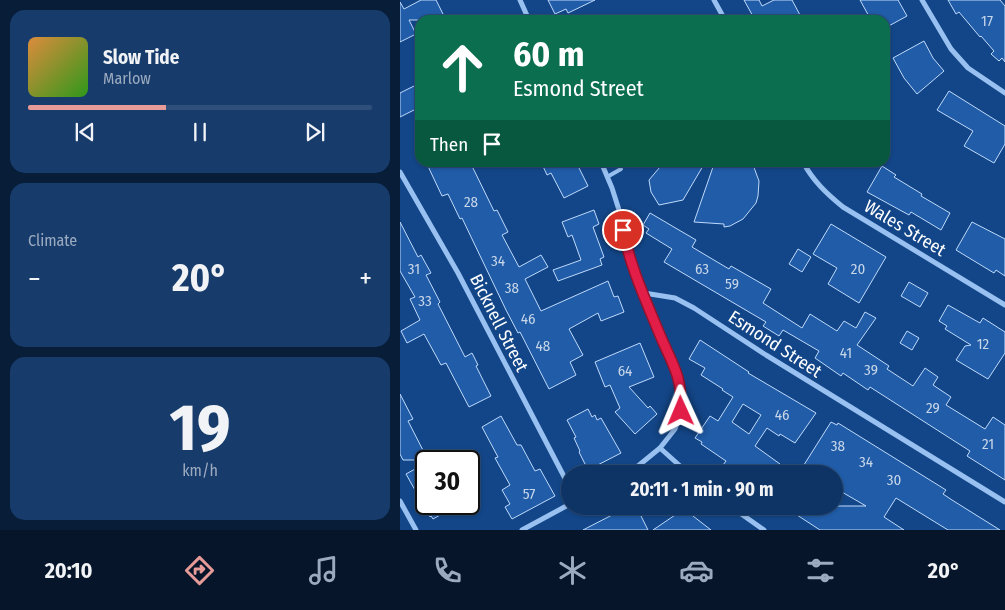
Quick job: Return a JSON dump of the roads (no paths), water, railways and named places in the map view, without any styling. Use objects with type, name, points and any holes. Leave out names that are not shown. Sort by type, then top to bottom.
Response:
[{"type":"street","points":[[520,0],[527,15]]},
{"type":"street","points":[[714,0],[722,15]]},
{"type":"street","points":[[922,0],[951,49],[962,62],[984,80],[1005,93]]},
{"type":"street","points":[[603,167],[619,210],[627,249],[660,336],[678,374],[681,390],[681,411],[675,429],[660,448],[639,465]]},
{"type":"street","name":"Wales Street","points":[[806,167],[826,193],[843,207],[1005,304]]},
{"type":"street","name":"Bicknell Street","points":[[400,172],[458,273],[561,471]]},
{"type":"street","name":"Esmond Street","points":[[644,293],[675,298],[694,308],[766,355],[1005,502]]},
{"type":"street","points":[[660,448],[680,465]]},
{"type":"street","points":[[400,501],[416,530]]},
{"type":"street","points":[[522,530],[561,509]]},
{"type":"street","points":[[743,515],[764,530]]},
{"type":"street","points":[[535,523],[539,530]]},
{"type":"lane","points":[[607,177],[621,169]]}]
